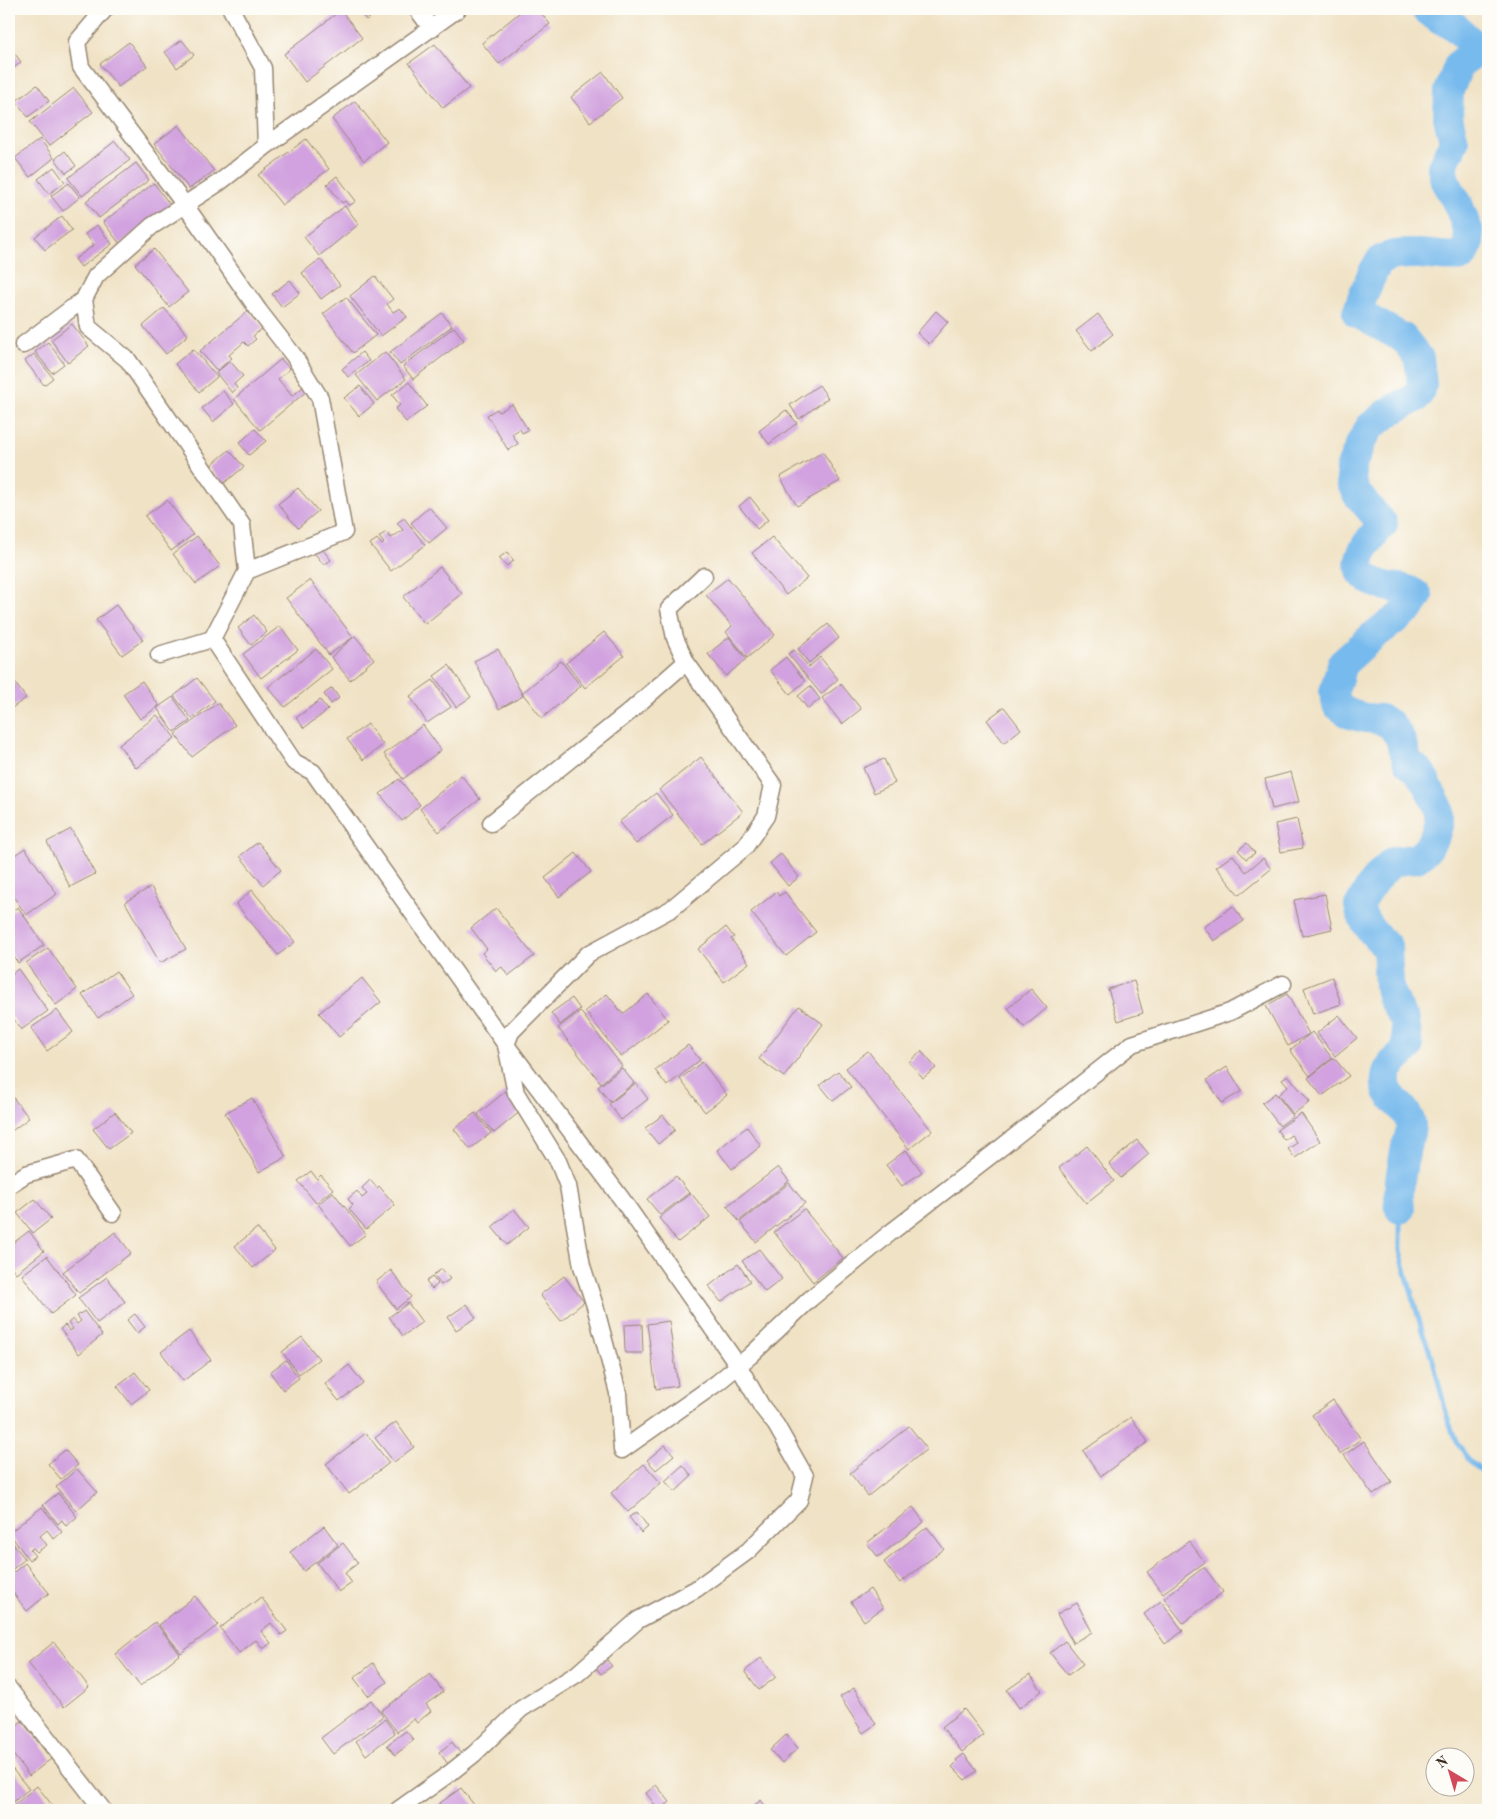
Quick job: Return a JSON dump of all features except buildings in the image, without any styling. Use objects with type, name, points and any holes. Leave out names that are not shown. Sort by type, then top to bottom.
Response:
[{"type":"street","points":[[105,9],[77,42],[81,67],[294,356],[320,398],[344,532],[247,571]]},
{"type":"street","points":[[231,9],[263,68],[266,146]]},
{"type":"street","points":[[417,9],[432,29]]},
{"type":"street","points":[[23,345],[84,298],[96,276],[152,226],[220,182],[266,146],[458,9]]},
{"type":"street","points":[[84,298],[88,327],[128,360],[242,525],[247,571],[212,639],[159,655]]},
{"type":"street","points":[[704,576],[669,609],[675,638],[686,662],[773,786],[766,816],[745,847],[671,909],[588,954],[510,1032],[506,1045],[516,1093],[558,1161],[568,1186],[582,1266],[596,1306],[618,1393],[622,1450],[697,1398],[738,1366],[810,1299],[890,1233],[1132,1044],[1230,1012],[1283,984]]},
{"type":"street","points":[[212,639],[294,762],[313,772],[506,1045],[621,1198],[738,1366],[806,1476],[799,1500],[748,1551],[696,1589],[638,1620],[577,1674],[521,1709],[474,1754],[398,1810]]},
{"type":"street","points":[[491,823],[628,713],[686,662]]},
{"type":"street","points":[[9,1185],[26,1174],[76,1160],[113,1213]]},
{"type":"street","points":[[9,1689],[103,1810]]},
{"type":"waterway","points":[[1400,1209],[1400,1178],[1411,1125],[1406,1112],[1388,1092],[1386,1079],[1391,1065],[1408,1048],[1405,1021],[1392,999],[1389,987],[1387,946],[1369,928],[1359,906],[1373,882],[1392,862],[1417,858],[1428,848],[1439,822],[1439,808],[1421,773],[1408,762],[1399,736],[1391,725],[1380,719],[1350,714],[1337,705],[1334,692],[1342,664],[1373,636],[1410,609],[1418,596],[1404,589],[1382,585],[1369,580],[1362,573],[1359,565],[1364,548],[1383,524],[1357,494],[1351,481],[1351,467],[1362,440],[1370,427],[1391,411],[1417,397],[1422,385],[1419,358],[1403,338],[1357,313],[1371,276],[1381,260],[1390,256],[1405,254],[1446,257],[1463,256],[1469,243],[1468,230],[1458,204],[1445,181],[1442,167],[1454,142],[1448,117],[1449,91],[1459,64],[1470,56],[1472,43],[1453,25],[1440,20],[1426,9]]},
{"type":"waterway","points":[[1400,1209],[1400,1251],[1423,1334],[1433,1360],[1447,1417],[1456,1441],[1469,1461],[1488,1476]]}]
